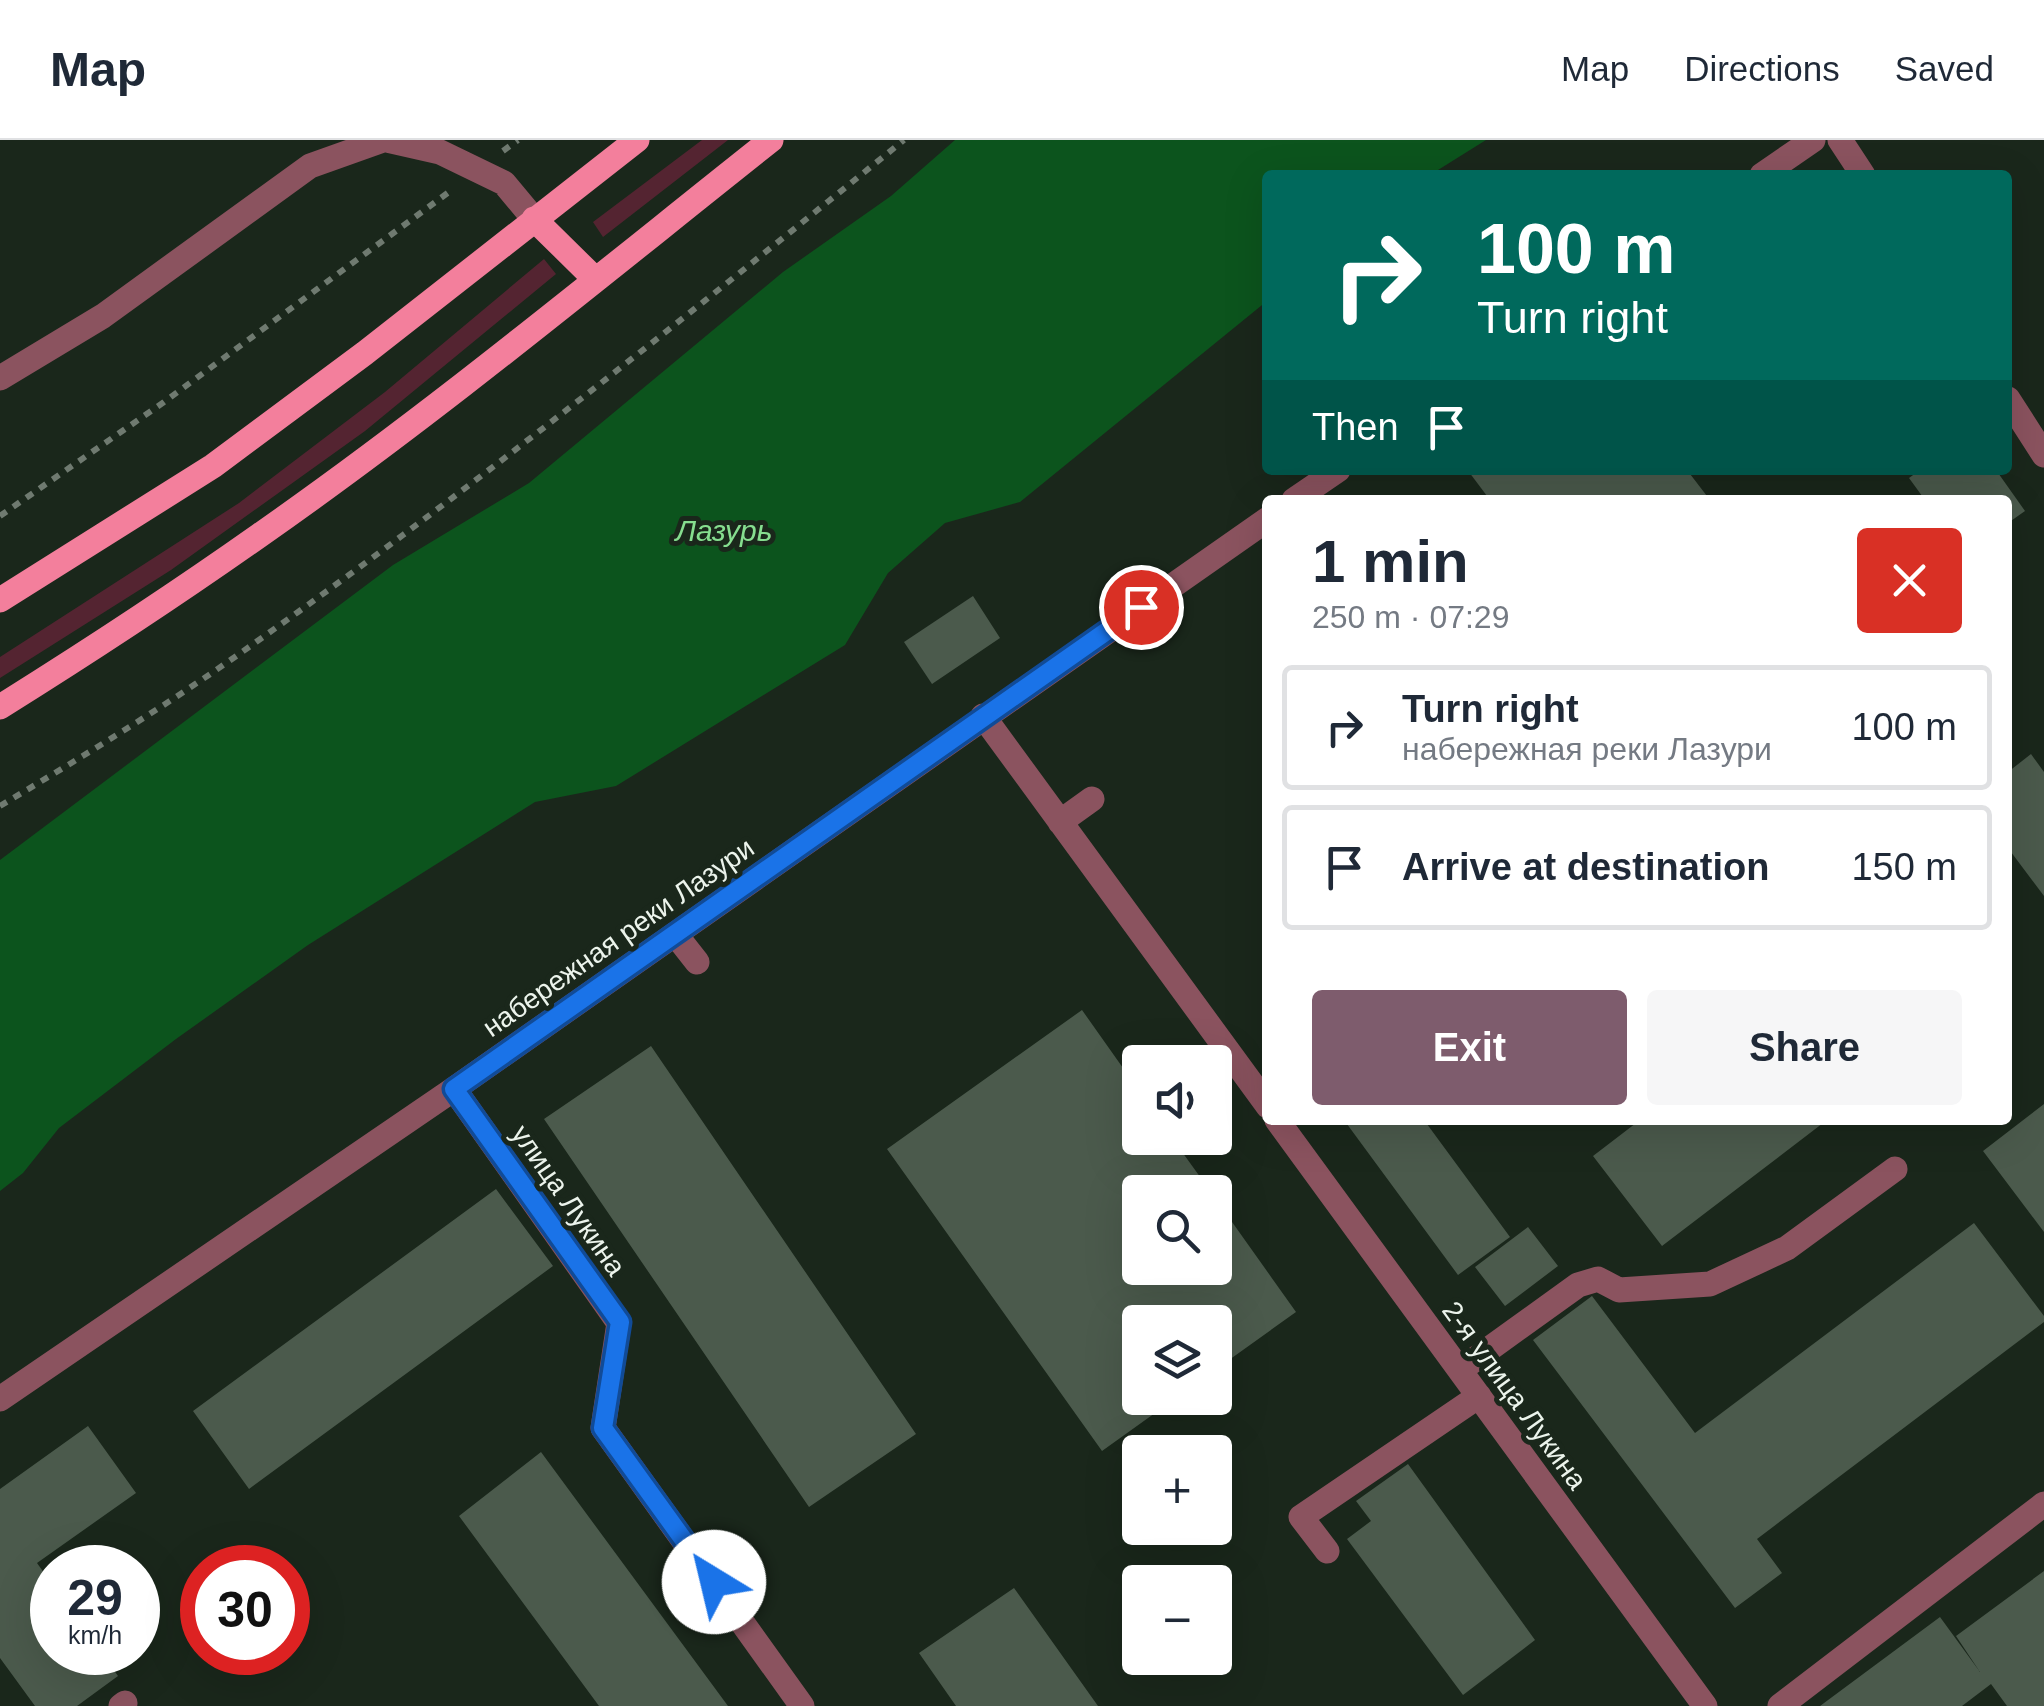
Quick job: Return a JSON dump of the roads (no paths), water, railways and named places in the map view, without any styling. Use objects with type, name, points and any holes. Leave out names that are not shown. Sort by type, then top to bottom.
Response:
[{"type":"main road","points":[[0,600],[213,466],[365,354],[637,140]]},
{"type":"main road","points":[[0,707],[262,534],[595,280],[770,140]]},
{"type":"main road","points":[[534,219],[595,280]]},
{"type":"street","points":[[0,378],[103,316],[335,147],[385,140],[440,152],[504,183],[534,219]]},
{"type":"street","points":[[1769,170],[1813,140]]},
{"type":"street","points":[[1840,140],[1860,170]]},
{"type":"street","points":[[2012,405],[2044,455]]},
{"type":"street","points":[[1301,495],[1331,475]]},
{"type":"street","name":"набережная реки Лазури","points":[[0,1399],[454,1089],[1262,523]]},
{"type":"street","points":[[983,716],[1262,1098]]},
{"type":"street","points":[[1060,822],[1092,799]]},
{"type":"street","points":[[676,934],[697,962]]},
{"type":"street","name":"улица Лукина","points":[[454,1089],[620,1322],[603,1428],[802,1706]]},
{"type":"street","name":"2-я улица Лукина","points":[[1281,1125],[1705,1706]]},
{"type":"street","points":[[1460,1370],[1578,1284],[1598,1279],[1619,1290],[1710,1284],[1787,1248],[1895,1170]]},
{"type":"street","points":[[1327,1551],[1301,1517],[1478,1396]]},
{"type":"street","points":[[1780,1706],[2044,1504]]},
{"type":"water","name":"Лазурь","points":[[955,140],[1486,140],[1438,170],[1262,170],[1262,305],[1020,502],[945,523],[888,573],[845,645],[616,786],[535,802],[308,945],[59,1128],[23,1173],[0,1191],[0,860],[393,565],[529,483],[783,272],[891,196]]}]
